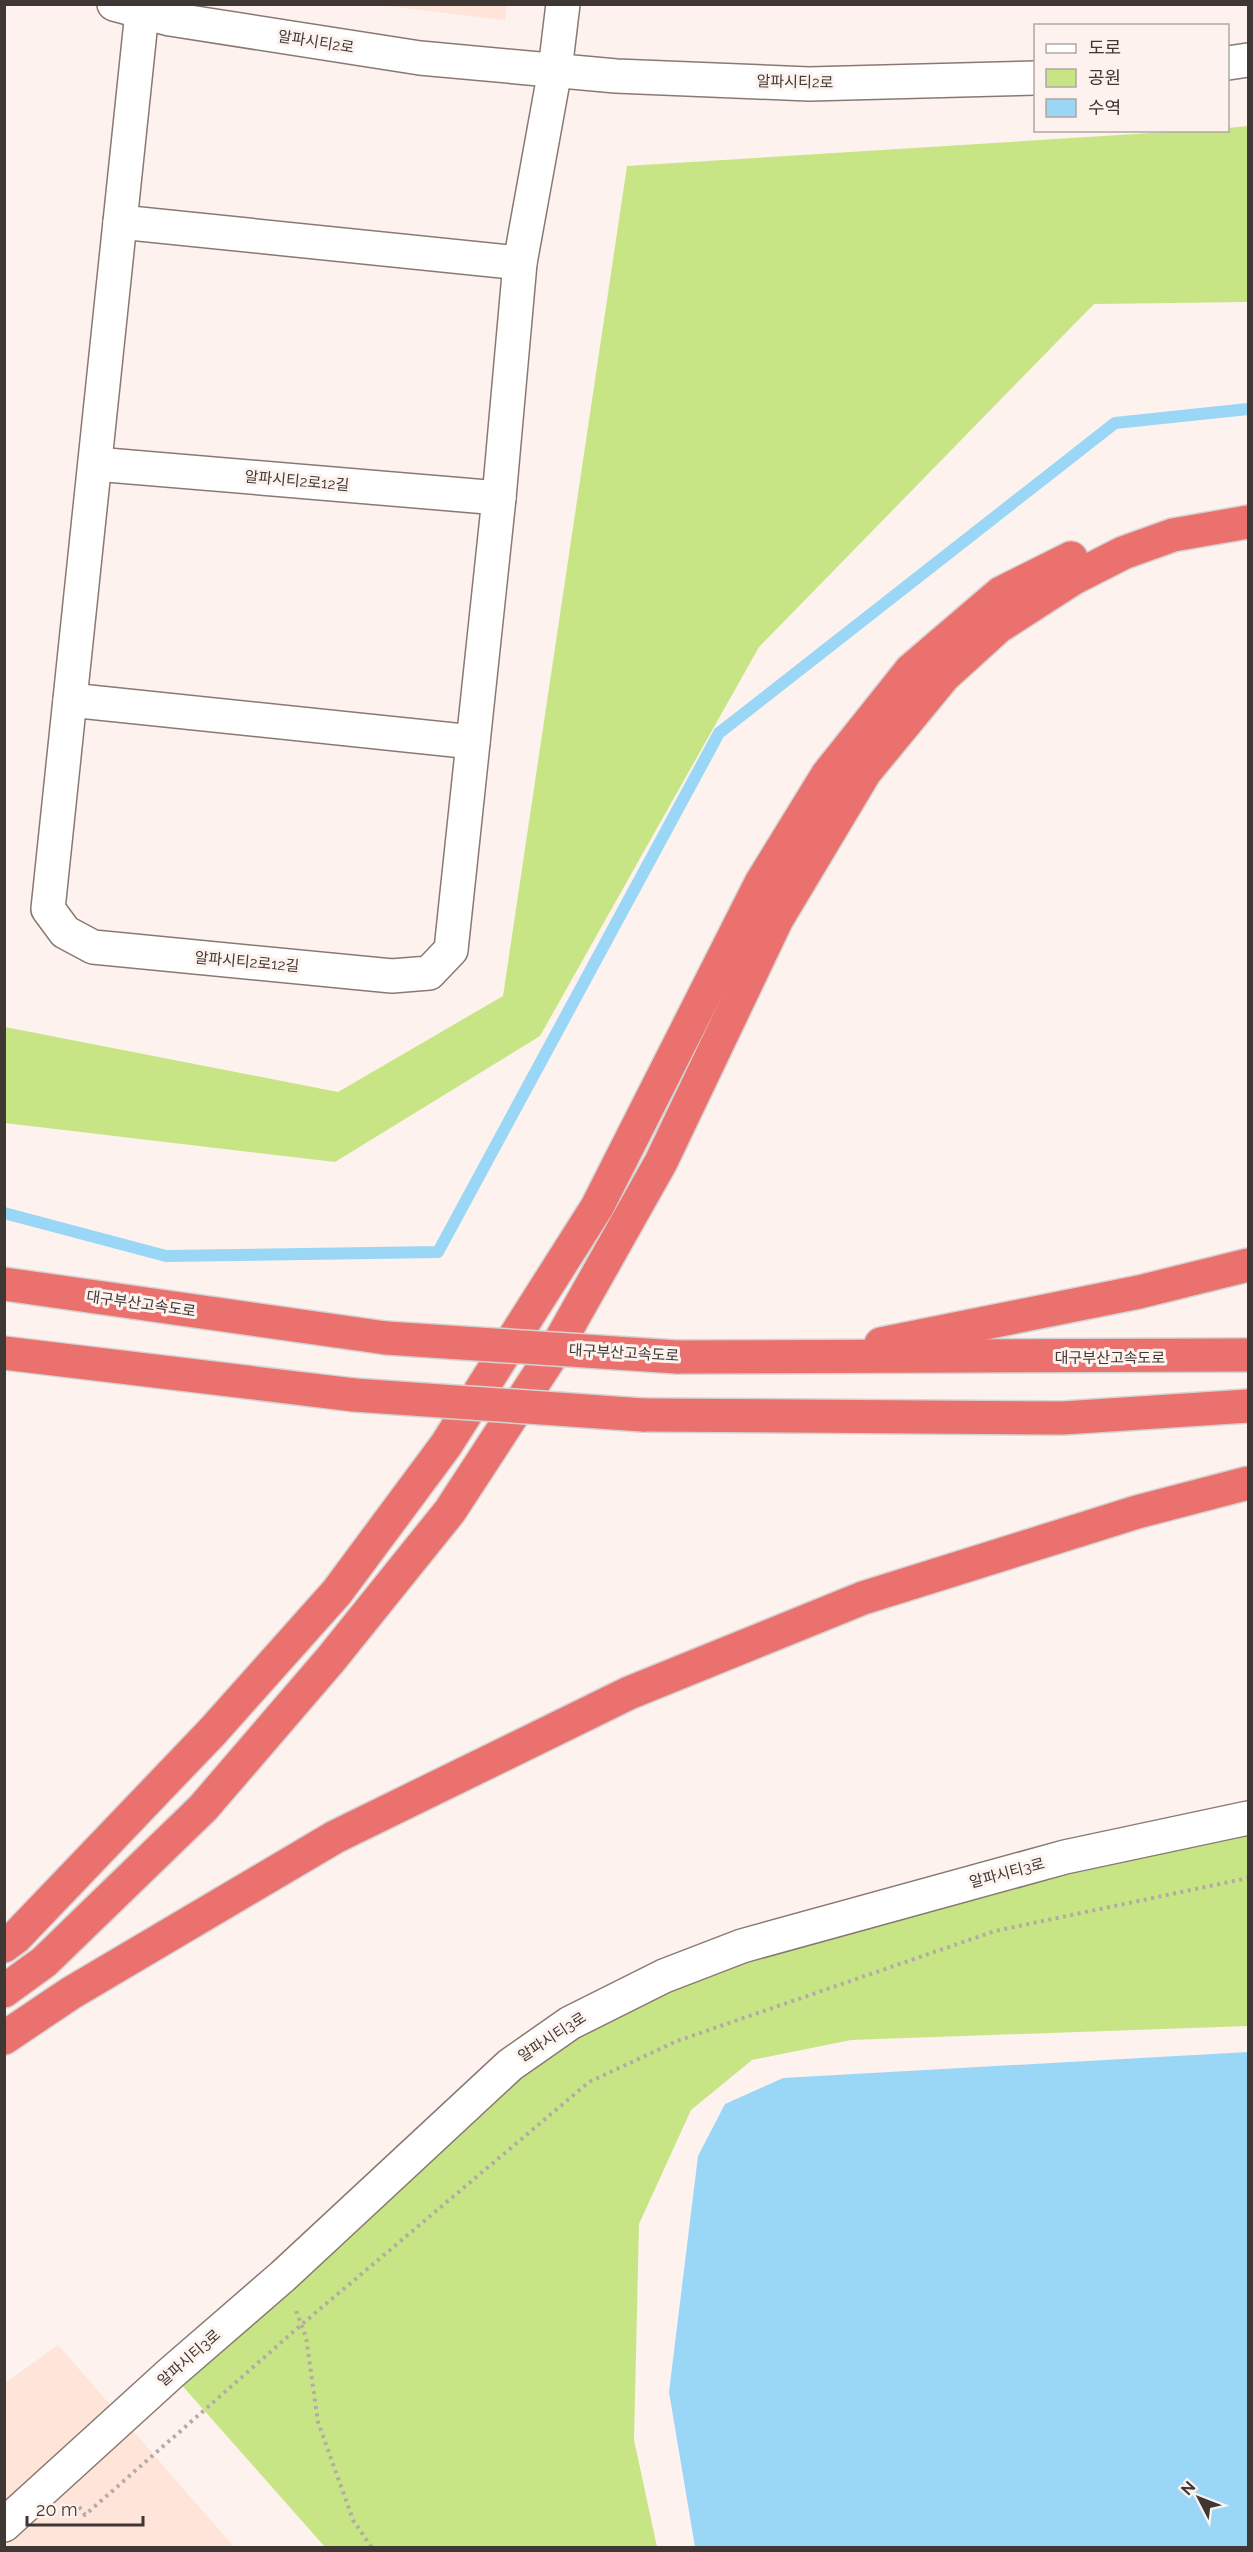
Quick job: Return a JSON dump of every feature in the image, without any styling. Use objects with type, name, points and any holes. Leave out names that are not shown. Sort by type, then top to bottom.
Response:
[{"type":"highway","points":[[4,1946],[15,1938],[213,1731],[330,1601],[446,1445],[597,1207],[761,882],[828,774],[911,670],[1001,593],[1153,521],[1209,506],[1248,500]]},
{"type":"highway","points":[[4,1991],[44,1962],[203,1808],[331,1659],[450,1511],[555,1350],[661,1162],[777,919],[865,772],[944,676],[998,627],[1074,578],[1124,553],[1173,535],[1248,522]]},
{"type":"highway","points":[[808,1358],[1139,1292],[1248,1265]]},
{"type":"highway","name":"대구부산고속도로","points":[[4,1284],[386,1338],[677,1357],[1224,1357],[1248,1355]]},
{"type":"highway","points":[[4,1353],[354,1395],[643,1415],[1063,1418],[1248,1406]]},
{"type":"highway","points":[[4,2038],[70,1993],[335,1837],[629,1693],[863,1598],[1137,1512],[1248,1483]]},
{"type":"street","points":[[555,70],[563,4]]},
{"type":"street","name":"알파시티2로","points":[[128,8],[170,19],[420,58],[616,76],[809,84],[1034,78]]},
{"type":"street","name":"알파시티2로12길","points":[[128,8],[120,222],[48,909],[65,932],[93,947],[392,976],[429,973],[451,950],[499,498],[520,263],[555,70]]},
{"type":"street","points":[[1229,63],[1248,60]]},
{"type":"street","points":[[120,222],[520,263]]},
{"type":"street","name":"알파시티2로12길","points":[[95,464],[499,498]]},
{"type":"street","points":[[70,700],[473,742]]},
{"type":"street","name":"알파시티3로","points":[[4,2525],[171,2373],[283,2276],[510,2065],[570,2023],[664,1976],[742,1946],[1065,1857],[1248,1818]]},
{"type":"path","points":[[55,2479],[85,2515],[301,2325],[589,2082],[677,2041],[995,1931],[1248,1878]]},
{"type":"path","points":[[283,2276],[306,2337],[318,2422],[353,2520],[372,2547]]},
{"type":"shaded area","points":[[507,4],[505,20],[379,5]]},
{"type":"shaded area","points":[[58,2345],[234,2547],[5,2547],[4,2384]]},
{"type":"green space","points":[[1248,126],[1248,302],[1094,304],[759,647],[540,1036],[335,1162],[5,1123],[5,1027],[338,1092],[503,996],[627,166],[1167,132],[1229,132],[1229,128]]},
{"type":"green space","points":[[1248,1818],[1248,2026],[851,2040],[752,2060],[691,2110],[639,2224],[634,2440],[657,2547],[325,2547],[171,2373],[510,2065],[664,1976]]},
{"type":"water","points":[[1248,2052],[1248,2547],[695,2547],[669,2392],[698,2156],[725,2104],[783,2078]]},
{"type":"waterway","points":[[4,1213],[166,1256],[438,1252],[719,733],[1115,423],[1248,409]]}]
